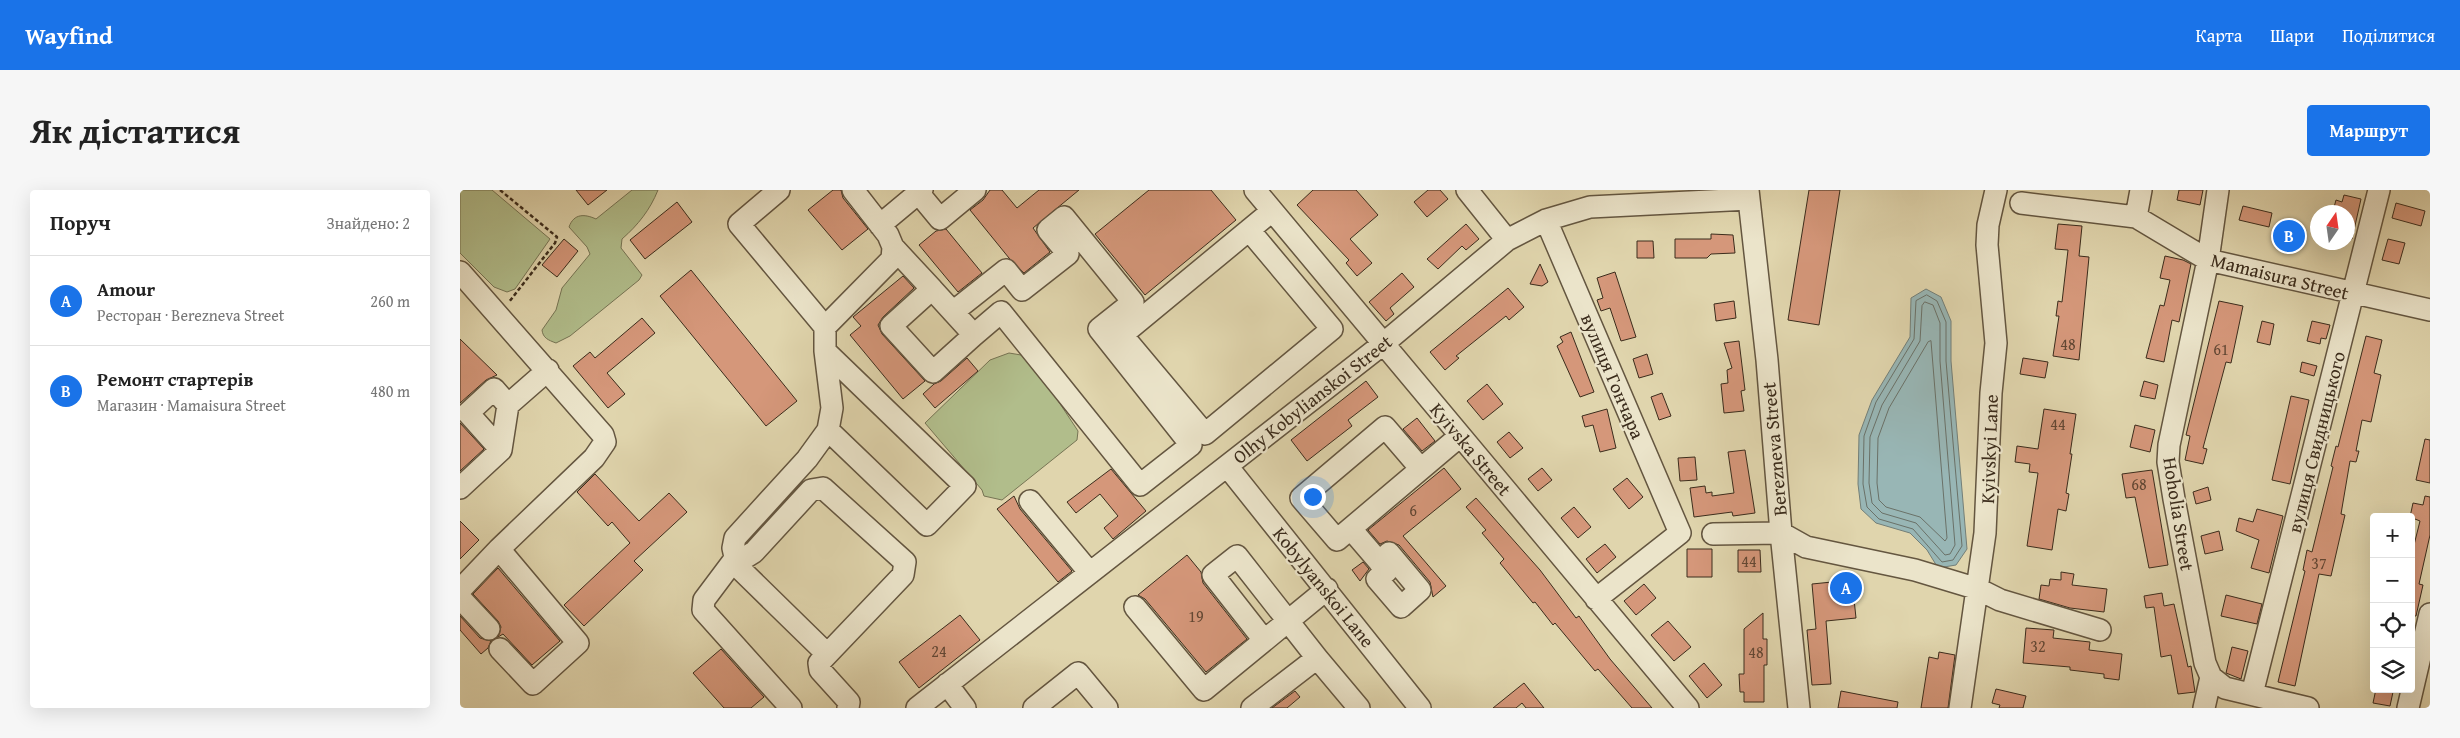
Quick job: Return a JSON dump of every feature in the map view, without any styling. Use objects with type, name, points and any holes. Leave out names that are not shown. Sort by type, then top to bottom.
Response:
[{"type":"street","points":[[779,190],[739,224],[825,327],[825,351],[832,408],[828,430],[807,459],[735,538],[732,548],[737,566],[827,654]]},
{"type":"street","points":[[853,190],[880,225],[893,247],[974,335]]},
{"type":"street","points":[[880,225],[919,191],[940,219],[975,190]]},
{"type":"street","name":"Kyivska Street","points":[[1255,190],[1688,708]]},
{"type":"street","points":[[1466,190],[1507,240]]},
{"type":"street","points":[[2136,217],[2140,190]]},
{"type":"street","name":"Hoholia Street","points":[[2211,677],[2206,663],[2168,462],[2169,445],[2208,260],[2218,190]]},
{"type":"street","name":"вулиця Свидницького","points":[[2252,694],[2379,190]]},
{"type":"street","name":"Kyivskyi Lane","points":[[1960,708],[1985,532],[1990,392],[1996,343],[1987,245],[1994,194]]},
{"type":"street","name":"Olhy Kobylianskoi Street","points":[[916,708],[1383,344],[1507,240],[1590,199],[1749,195]]},
{"type":"street","name":"Berezneva Street","points":[[1749,195],[1767,360],[1781,532],[1799,708]]},
{"type":"street","name":"Mamaisura Street","points":[[2021,203],[2136,217],[2208,260],[2430,310]]},
{"type":"street","points":[[1249,230],[1332,329],[1205,434],[1122,335],[1249,230],[1272,211]]},
{"type":"street","points":[[932,289],[891,326],[933,372],[1001,312],[1140,486],[1191,445],[1098,329],[1133,302],[1064,217],[1048,230],[1068,254],[1022,290],[1006,270],[953,312]]},
{"type":"street","name":"вулиця Гончара","points":[[1546,220],[1680,533],[1596,599]]},
{"type":"street","points":[[825,327],[892,259],[893,247]]},
{"type":"street","points":[[460,272],[548,370],[602,434],[605,442],[594,458],[499,549],[460,590]]},
{"type":"street","points":[[825,351],[965,486],[927,525],[828,430]]},
{"type":"street","points":[[460,488],[500,450],[508,405],[548,370]]},
{"type":"street","points":[[500,450],[468,413],[494,389],[508,405]]},
{"type":"street","points":[[1421,469],[1385,426],[1301,498],[1337,540],[1351,528],[1421,469],[1460,436]]},
{"type":"street","name":"Kobylyanskoi Lane","points":[[1227,466],[1327,589],[1412,705]]},
{"type":"street","points":[[791,708],[703,610],[704,600],[734,560],[746,557],[754,552],[811,490],[823,488],[905,562],[903,575],[819,663],[820,670],[849,702],[848,708]]},
{"type":"street","points":[[1030,501],[1090,573]]},
{"type":"street","points":[[1351,528],[1379,562]]},
{"type":"street","points":[[1713,534],[1781,532],[1806,547],[1915,570],[1978,588],[2000,600],[2100,630]]},
{"type":"street","points":[[499,549],[578,643],[533,684],[500,649]]},
{"type":"street","points":[[1264,640],[1213,575],[1237,556],[1359,708]]},
{"type":"street","points":[[1135,607],[1204,690],[1327,589]]},
{"type":"street","points":[[460,598],[489,629]]},
{"type":"street","points":[[2408,708],[2430,614]]},
{"type":"street","points":[[1252,708],[1317,658]]},
{"type":"street","points":[[1034,708],[1078,672],[1107,708]]},
{"type":"street","points":[[2204,708],[2211,677],[2225,688],[2308,708]]},
{"type":"street","points":[[947,684],[965,708]]},
{"type":"path","points":[[496,313],[512,299],[557,237],[500,190]]},
{"type":"green space","points":[[460,190],[492,190],[550,239],[515,289],[507,292],[494,287],[460,253]]},
{"type":"green space","points":[[632,190],[658,190],[643,217],[622,239],[621,248],[642,275],[639,280],[570,336],[556,343],[548,340],[543,335],[542,330],[556,310],[562,288],[590,254],[587,247],[569,227],[571,222],[580,216],[596,219]]},
{"type":"green space","points":[[1009,353],[1021,355],[1045,381],[1078,431],[1077,440],[1002,500],[984,496],[982,490],[925,423],[990,360]]},
{"type":"water","points":[[1926,289],[1941,297],[1951,321],[1951,361],[1967,549],[1956,565],[1938,568],[1927,550],[1910,533],[1876,523],[1861,509],[1858,484],[1859,435],[1872,400],[1910,337],[1911,298]]},
{"type":"building","points":[[576,190],[607,190],[588,205]]},
{"type":"building","points":[[833,190],[841,190],[843,198],[868,229],[842,250],[808,210]]},
{"type":"building","points":[[990,190],[1002,190],[1017,208],[1039,190],[1079,190],[1033,228],[1050,252],[1024,273],[1009,258],[970,210],[983,200]]},
{"type":"building","points":[[1149,190],[1211,190],[1236,220],[1145,295],[1095,234]]},
{"type":"building","points":[[1313,190],[1356,190],[1378,215],[1350,239],[1372,263],[1357,276],[1346,263],[1349,260],[1297,205]]},
{"type":"building","points":[[1428,190],[1440,190],[1448,199],[1427,217],[1414,202]]},
{"type":"building","points":[[1809,190],[1840,190],[1819,325],[1788,320]]},
{"type":"building","points":[[2179,190],[2203,190],[2200,205],[2177,200]]},
{"type":"building","points":[[2344,195],[2361,199],[2355,226],[2355,205],[2335,205],[2336,200],[2342,202]]},
{"type":"building","points":[[677,202],[692,222],[645,259],[630,240]]},
{"type":"building","points":[[2396,203],[2425,211],[2421,226],[2392,218]]},
{"type":"building","points":[[2243,206],[2272,213],[2269,227],[2239,220]]},
{"type":"building","points":[[1466,224],[1479,239],[1466,250],[1462,246],[1438,269],[1427,259]]},
{"type":"building","points":[[2058,224],[2082,226],[2079,256],[2089,257],[2079,360],[2053,356],[2059,316],[2056,316],[2058,301],[2062,302],[2068,250],[2055,249]]},
{"type":"building","points":[[2282,224],[2301,229],[2296,248],[2277,243]]},
{"type":"building","points":[[946,229],[982,273],[958,292],[919,245],[936,231]]},
{"type":"building","points":[[1711,234],[1733,235],[1735,253],[1711,254],[1707,258],[1675,258],[1675,239],[1711,239]]},
{"type":"building","points":[[564,239],[578,251],[557,277],[542,265]]},
{"type":"building","points":[[2388,239],[2405,243],[2399,264],[2382,260]]},
{"type":"building","points":[[1637,241],[1653,241],[1654,258],[1637,258]]},
{"type":"building","points":[[2165,256],[2191,264],[2179,322],[2172,320],[2164,362],[2146,358],[2160,305],[2164,306],[2170,280],[2160,278]]},
{"type":"building","points":[[1540,264],[1548,282],[1542,286],[1530,284]]},
{"type":"building","points":[[691,270],[797,401],[766,426],[660,296]]},
{"type":"building","points":[[1615,272],[1636,337],[1621,341],[1610,308],[1601,311],[1597,300],[1603,298],[1597,278]]},
{"type":"building","points":[[1402,273],[1414,287],[1390,308],[1394,314],[1386,321],[1369,302]]},
{"type":"building","points":[[903,276],[914,288],[883,317],[878,325],[882,334],[925,381],[903,399],[850,335],[861,326],[853,317]]},
{"type":"building","points":[[1508,288],[1524,307],[1509,320],[1506,316],[1456,356],[1459,358],[1445,370],[1430,352]]},
{"type":"building","points":[[1734,301],[1736,318],[1716,321],[1714,304]]},
{"type":"building","points":[[2219,301],[2243,306],[2231,363],[2226,362],[2203,448],[2207,449],[2203,464],[2185,460],[2190,436],[2186,435]]},
{"type":"building","points":[[642,318],[655,333],[607,373],[625,394],[608,408],[573,366],[590,352],[595,358]]},
{"type":"building","points":[[2262,321],[2274,324],[2270,345],[2257,342]]},
{"type":"building","points":[[2312,321],[2330,325],[2326,339],[2321,338],[2320,344],[2307,341]]},
{"type":"building","points":[[1571,332],[1594,392],[1580,397],[1557,346],[1563,342],[1560,337]]},
{"type":"building","points":[[2366,336],[2382,340],[2374,373],[2381,375],[2371,422],[2362,420],[2356,451],[2359,451],[2356,462],[2350,461],[2341,514],[2345,515],[2331,576],[2319,574],[2295,686],[2278,682],[2305,571],[2303,570],[2307,550],[2312,552],[2333,467],[2331,466],[2336,446],[2338,447]]},
{"type":"building","points":[[460,339],[497,375],[486,380],[460,403]]},
{"type":"building","points":[[1739,341],[1745,390],[1741,391],[1744,411],[1724,413],[1721,384],[1728,383],[1727,370],[1732,368],[1724,343]]},
{"type":"building","points":[[1647,354],[1653,374],[1639,378],[1633,359]]},
{"type":"building","points":[[967,358],[978,371],[935,408],[923,394]]},
{"type":"building","points":[[2023,358],[2048,362],[2045,378],[2020,374]]},
{"type":"building","points":[[2302,362],[2317,366],[2314,376],[2300,372]]},
{"type":"building","points":[[1366,381],[1378,397],[1348,420],[1352,426],[1307,461],[1291,440]]},
{"type":"building","points":[[2144,381],[2158,385],[2155,399],[2140,396]]},
{"type":"building","points":[[1487,384],[1503,404],[1483,420],[1467,401]]},
{"type":"building","points":[[1662,393],[1671,416],[1659,420],[1651,397]]},
{"type":"building","points":[[2291,396],[2309,400],[2290,484],[2272,480]]},
{"type":"building","points":[[1607,409],[1616,448],[1600,452],[1593,425],[1585,427],[1582,416]]},
{"type":"building","points":[[2044,409],[2076,414],[2070,454],[2072,454],[2066,493],[2069,494],[2066,511],[2058,509],[2052,550],[2027,546],[2038,473],[2029,472],[2030,464],[2015,462],[2017,446],[2038,449]]},
{"type":"building","points":[[1417,418],[1435,441],[1422,451],[1403,429]]},
{"type":"building","points":[[460,423],[484,449],[460,471]]},
{"type":"building","points":[[2135,425],[2155,430],[2150,452],[2130,447]]},
{"type":"building","points":[[1509,432],[1523,448],[1510,458],[1497,442]]},
{"type":"building","points":[[2425,439],[2430,440],[2430,483],[2416,480]]},
{"type":"building","points":[[1745,450],[1755,513],[1733,516],[1732,512],[1694,517],[1690,488],[1705,486],[1706,493],[1712,492],[1712,496],[1734,493],[1728,452]]},
{"type":"building","points":[[1695,457],[1697,480],[1680,481],[1678,458]]},
{"type":"building","points":[[1444,468],[1461,489],[1403,536],[1446,586],[1433,597],[1430,582],[1399,545],[1387,541],[1380,544],[1368,530]]},
{"type":"building","points":[[1542,468],[1552,480],[1538,491],[1528,479]]},
{"type":"building","points":[[1111,469],[1146,511],[1113,539],[1104,528],[1118,516],[1100,494],[1076,513],[1067,502]]},
{"type":"building","points":[[2152,470],[2168,565],[2149,568],[2135,497],[2126,498],[2122,474]]},
{"type":"building","points":[[595,474],[639,521],[669,493],[687,512],[634,561],[643,570],[584,626],[564,605],[630,543],[612,522],[608,526],[577,492]]},
{"type":"building","points":[[1627,478],[1643,497],[1629,509],[1613,489]]},
{"type":"building","points":[[2208,487],[2211,500],[2196,504],[2193,492]]},
{"type":"building","points":[[1014,496],[1020,509],[1072,571],[1058,582],[997,509]]},
{"type":"building","points":[[2425,496],[2430,497],[2430,535],[2419,584],[2423,585],[2415,616],[2415,541],[2420,521],[2415,519],[2415,513],[2411,513],[2413,503],[2423,505]]},
{"type":"building","points":[[1476,498],[1540,570],[1576,618],[1579,616],[1610,659],[1652,708],[1632,708],[1598,669],[1595,671],[1555,623],[1553,625],[1535,602],[1533,603],[1500,563],[1504,559],[1482,533],[1486,530],[1466,507]]},
{"type":"building","points":[[1574,507],[1591,527],[1578,538],[1561,518]]},
{"type":"building","points":[[2257,509],[2283,516],[2269,573],[2251,568],[2259,540],[2236,531],[2239,518],[2253,522]]},
{"type":"building","points":[[460,521],[479,540],[460,559]]},
{"type":"building","points":[[2219,531],[2223,550],[2205,554],[2201,536]]},
{"type":"building","points":[[1605,544],[1616,557],[1597,573],[1586,559]]},
{"type":"building","points":[[1687,549],[1712,549],[1712,577],[1687,577]]},
{"type":"building","points":[[1738,550],[1760,550],[1761,572],[1738,572]]},
{"type":"building","points":[[1187,555],[1201,572],[1203,583],[1247,639],[1206,672],[1145,599],[1138,595]]},
{"type":"building","points":[[1363,562],[1369,569],[1360,581],[1352,570]]},
{"type":"building","points":[[498,568],[560,641],[532,665],[503,634],[498,637],[501,627],[498,621],[473,594]]},
{"type":"building","points":[[2061,572],[2074,574],[2072,585],[2107,589],[2104,612],[2070,608],[2039,599],[2041,585],[2049,586],[2050,579],[2061,580]]},
{"type":"building","points":[[1852,580],[1856,618],[1826,621],[1831,684],[1812,685],[1807,630],[1816,629],[1812,584]]},
{"type":"building","points":[[1644,584],[1656,598],[1636,615],[1624,601]]},
{"type":"building","points":[[2162,593],[2164,606],[2174,604],[2188,667],[2191,666],[2195,692],[2178,694],[2171,655],[2161,657],[2154,607],[2146,608],[2144,596]]},
{"type":"building","points":[[2226,595],[2262,604],[2257,624],[2221,616]]},
{"type":"building","points":[[1763,613],[1763,639],[1767,639],[1767,665],[1764,665],[1764,702],[1744,702],[1744,692],[1740,692],[1739,674],[1744,674],[1744,629]]},
{"type":"building","points":[[960,615],[980,640],[919,688],[899,662]]},
{"type":"building","points":[[460,616],[480,638],[491,641],[488,648],[481,654],[460,630]]},
{"type":"building","points":[[1668,621],[1691,647],[1674,661],[1651,635]]},
{"type":"building","points":[[2026,628],[2054,630],[2053,638],[2090,642],[2089,650],[2122,654],[2119,680],[2104,678],[2104,674],[2070,670],[2070,667],[2023,663]]},
{"type":"building","points":[[2232,647],[2248,651],[2241,679],[2226,673]]},
{"type":"building","points":[[721,649],[764,697],[751,708],[724,708],[693,673]]},
{"type":"building","points":[[1939,652],[1955,655],[1948,708],[1921,708],[1929,657],[1938,659]]},
{"type":"building","points":[[1704,663],[1722,685],[1707,698],[1689,676]]},
{"type":"building","points":[[1524,683],[1544,708],[1526,708],[1522,703],[1516,708],[1493,708]]},
{"type":"building","points":[[1996,689],[2026,696],[2023,708],[1999,708],[2000,705],[1992,703]]},
{"type":"building","points":[[1295,691],[1300,697],[1287,708],[1272,708]]},
{"type":"building","points":[[1841,691],[1898,702],[1897,708],[1838,708]]},
{"type":"building","points":[[2375,693],[2393,693],[2390,706],[2373,703]]},
{"type":"place","name":"Ремонт стартерів","points":[[2289,236]]},
{"type":"place","name":"Amour","points":[[1846,588]]}]
